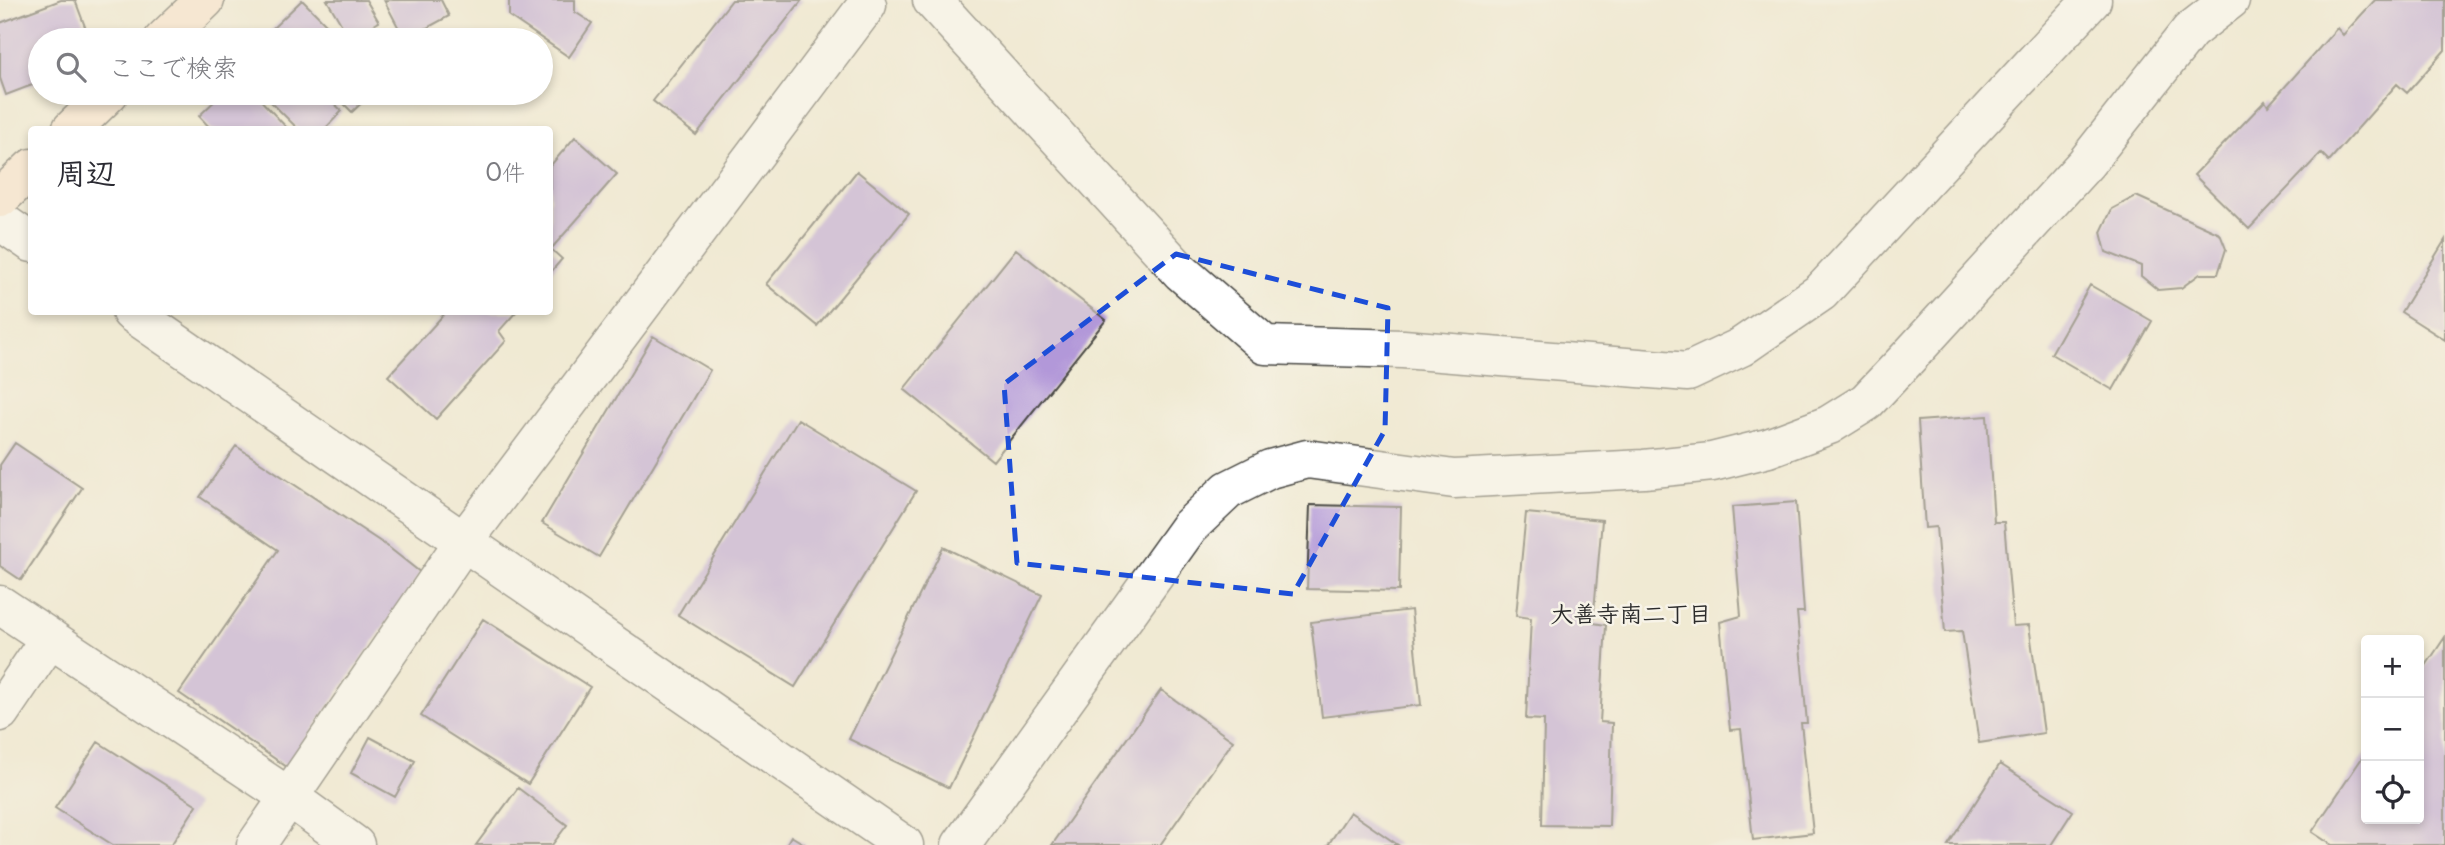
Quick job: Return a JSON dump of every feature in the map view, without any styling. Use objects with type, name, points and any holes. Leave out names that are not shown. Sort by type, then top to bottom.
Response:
[{"type":"main road","points":[[176,28],[205,0]]},
{"type":"main road","points":[[75,126],[97,105]]},
{"type":"main road","points":[[0,198],[28,172]]},
{"type":"street","points":[[932,0],[1181,272],[1265,345],[1403,349],[1688,372],[1741,347],[1821,292],[2092,0]]},
{"type":"street","points":[[961,845],[1189,527],[1228,489],[1270,468],[1307,458],[1454,479],[1644,469],[1712,462],[1768,448],[1829,425],[1866,402],[1905,361],[2086,163],[2190,32],[2230,0]]},
{"type":"street","points":[[256,845],[464,541],[867,5]]},
{"type":"street","points":[[0,221],[28,240]]},
{"type":"street","points":[[135,315],[904,845]]},
{"type":"street","points":[[0,604],[289,797],[355,845]]},
{"type":"street","points":[[0,712],[50,638]]},
{"type":"highlighted area","points":[[1176,254],[1388,308],[1385,430],[1293,594],[1017,563],[1004,384]]},
{"type":"building","points":[[61,0],[75,0],[86,28],[28,28],[28,87],[6,95],[0,78],[0,23]]},
{"type":"building","points":[[302,0],[330,28],[273,28]]},
{"type":"building","points":[[327,0],[366,0],[379,22],[369,28],[344,28]]},
{"type":"building","points":[[384,0],[441,0],[449,16],[427,28],[399,28]]},
{"type":"building","points":[[509,0],[575,0],[575,12],[592,23],[569,57],[553,46],[553,28],[527,28],[509,16]]},
{"type":"building","points":[[732,0],[802,0],[696,135],[653,101]]},
{"type":"building","points":[[2375,0],[2445,0],[2445,50],[2407,93],[2397,84],[2329,161],[2321,153],[2249,229],[2194,175],[2265,101],[2268,106],[2337,28],[2343,35]]},
{"type":"building","points":[[210,105],[265,105],[285,126],[208,126],[199,116]]},
{"type":"building","points":[[274,105],[336,105],[342,111],[328,126],[295,126]]},
{"type":"building","points":[[345,105],[359,105],[352,112]]},
{"type":"building","points":[[575,137],[617,174],[553,247],[553,163]]},
{"type":"building","points":[[857,171],[909,214],[817,326],[766,284]]},
{"type":"building","points":[[2136,196],[2220,234],[2226,249],[2218,274],[2200,274],[2181,288],[2158,290],[2141,276],[2141,266],[2106,252],[2101,232],[2112,209]]},
{"type":"building","points":[[2445,240],[2445,340],[2401,312]]},
{"type":"building","points":[[1016,249],[1106,320],[993,461],[904,389]]},
{"type":"building","points":[[553,251],[562,259],[553,270]]},
{"type":"building","points":[[2090,285],[2152,321],[2113,390],[2051,354]]},
{"type":"building","points":[[443,315],[513,315],[499,331],[506,341],[436,419],[388,376]]},
{"type":"building","points":[[653,336],[710,370],[599,557],[542,523]]},
{"type":"building","points":[[1987,416],[1994,522],[2004,522],[2013,626],[2029,625],[2044,733],[1979,743],[1962,631],[1945,632],[1936,527],[1925,528],[1918,421]]},
{"type":"building","points":[[798,419],[916,491],[795,687],[678,615]]},
{"type":"building","points":[[15,443],[82,488],[21,580],[0,566],[0,465]]},
{"type":"building","points":[[236,446],[387,546],[421,573],[287,767],[179,693],[278,550],[200,497]]},
{"type":"building","points":[[1796,502],[1804,612],[1797,612],[1807,723],[1801,723],[1813,833],[1753,840],[1741,729],[1730,730],[1720,622],[1741,616],[1732,507]]},
{"type":"building","points":[[1310,505],[1401,507],[1399,591],[1307,589]]},
{"type":"building","points":[[1526,513],[1602,520],[1593,623],[1606,625],[1600,722],[1612,723],[1609,826],[1542,825],[1544,720],[1526,719],[1531,618],[1516,616]]},
{"type":"building","points":[[943,547],[1042,595],[949,788],[849,739]]},
{"type":"building","points":[[1411,610],[1421,705],[1322,717],[1311,622]]},
{"type":"building","points":[[483,619],[590,687],[528,784],[421,716]]},
{"type":"building","points":[[2445,637],[2445,845],[2332,845],[2312,832],[2361,759],[2361,824],[2424,824],[2424,668]]},
{"type":"building","points":[[1161,690],[1233,741],[1160,845],[1052,845]]},
{"type":"building","points":[[370,737],[415,761],[395,797],[351,773]]},
{"type":"building","points":[[98,742],[197,805],[171,845],[113,845],[55,808]]},
{"type":"building","points":[[2000,764],[2073,811],[2051,845],[1948,845]]},
{"type":"building","points":[[518,788],[567,825],[552,845],[476,845]]},
{"type":"building","points":[[1350,812],[1398,845],[1328,845]]},
{"type":"building","points":[[791,836],[806,845],[786,845]]},
{"type":"district","name":"大善寺南二丁目","points":[[1631,614]]}]
